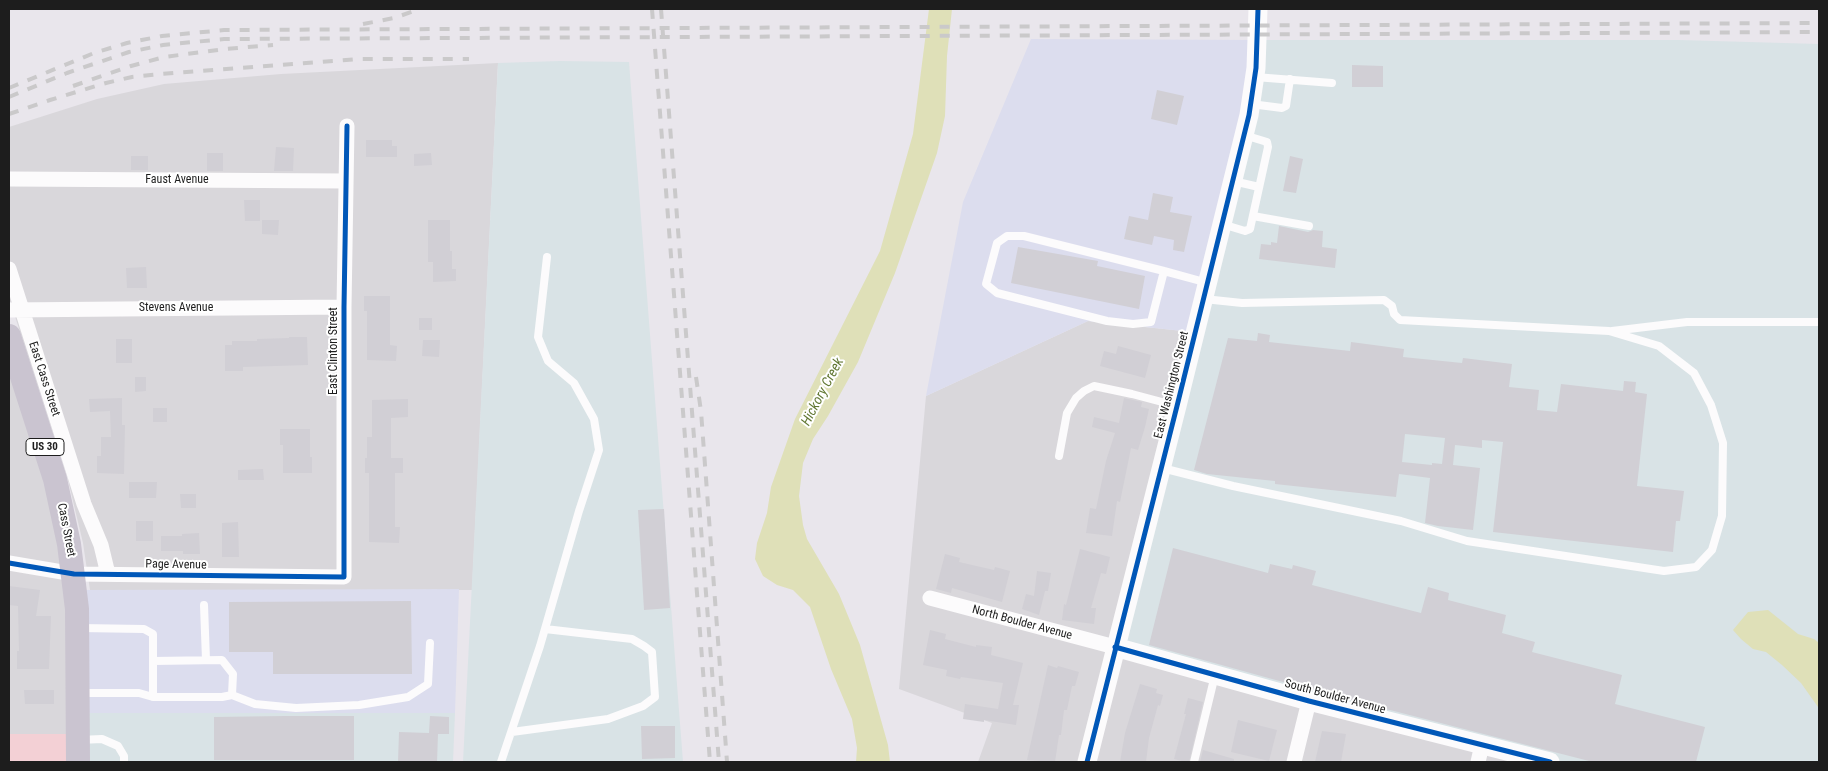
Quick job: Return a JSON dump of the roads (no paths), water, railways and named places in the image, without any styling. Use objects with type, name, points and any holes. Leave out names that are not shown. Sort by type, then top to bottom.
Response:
[{"type":"main road","name":"Cass Street","points":[[9,336],[55,479],[73,567],[77,628],[78,751]]},
{"type":"street","name":"East Washington Street","points":[[1087,762],[1244,135],[1255,76],[1258,9]]},
{"type":"street","name":"East Clinton Street","points":[[344,577],[344,307],[347,126]]},
{"type":"street","name":"Faust Avenue","points":[[9,179],[345,181]]},
{"type":"street","name":"East Cass Street","points":[[9,269],[15,310],[84,504],[101,545],[108,574]]},
{"type":"street","name":"Stevens Avenue","points":[[15,310],[344,307]]},
{"type":"street","name":"Page Avenue","points":[[9,563],[73,567],[108,574],[344,577]]},
{"type":"street","name":"North Boulder Avenue","points":[[930,598],[1115,647]]},
{"type":"street","name":"South Boulder Avenue","points":[[1115,647],[1309,701],[1480,753],[1550,762]]},
{"type":"street","points":[[1294,762],[1309,701]]},
{"type":"lane","points":[[1255,76],[1332,83]]},
{"type":"lane","points":[[1251,104],[1282,108],[1286,106],[1290,79]]},
{"type":"lane","points":[[1222,224],[1245,231],[1250,229],[1268,147],[1267,142],[1244,135]]},
{"type":"lane","points":[[1233,181],[1259,187]]},
{"type":"lane","points":[[1253,216],[1308,226]]},
{"type":"lane","points":[[1164,271],[1151,322],[1133,324],[1107,321],[997,293],[986,284],[997,243],[1007,236],[1024,236],[1164,271],[1206,291],[1242,303],[1384,300],[1392,306],[1394,314],[1400,320],[1609,331],[1687,322],[1819,322]]},
{"type":"lane","points":[[501,762],[545,629],[579,511],[599,450],[594,418],[574,383],[548,361],[538,338],[547,257]]},
{"type":"lane","points":[[1162,468],[1233,486],[1401,522],[1467,541],[1664,571],[1696,567],[1712,550],[1722,516],[1724,443],[1711,405],[1694,373],[1659,346],[1609,331]]},
{"type":"lane","points":[[1059,456],[1067,413],[1076,398],[1094,386],[1177,406]]},
{"type":"lane","points":[[204,605],[206,660]]},
{"type":"lane","points":[[77,628],[144,629],[153,634],[153,697]]},
{"type":"lane","points":[[512,732],[608,719],[643,706],[655,697],[652,652],[644,646],[632,639],[545,629]]},
{"type":"lane","points":[[78,693],[139,693],[153,697],[222,697],[232,695],[255,704],[296,708],[359,705],[408,698],[428,684],[430,643]]},
{"type":"lane","points":[[153,661],[222,660],[233,674],[232,695]]},
{"type":"lane","points":[[1194,762],[1215,675]]},
{"type":"lane","points":[[78,751],[102,739],[118,746],[124,756],[124,762]]},
{"type":"water","name":"Hickory Creek","points":[[929,9],[952,9],[947,56],[945,116],[937,153],[895,273],[858,362],[813,439],[803,463],[799,496],[807,539],[839,594],[860,645],[888,745],[890,762],[856,762],[857,748],[852,719],[831,669],[810,607],[793,590],[777,585],[763,576],[755,559],[757,543],[767,513],[771,487],[795,419],[880,251],[913,134]]},
{"type":"water","points":[[1768,610],[1798,634],[1814,639],[1819,643],[1819,711],[1801,683],[1782,665],[1766,652],[1753,649],[1733,630],[1748,612]]},
{"type":"railway","points":[[363,24],[394,18],[420,9]]},
{"type":"railway","points":[[652,9],[710,762]]},
{"type":"railway","points":[[661,9],[719,762]]},
{"type":"railway","points":[[9,88],[94,53],[127,43],[162,36],[224,30],[1819,23]]},
{"type":"railway","points":[[9,97],[67,73],[129,52],[163,45],[224,39],[1819,32]]},
{"type":"railway","points":[[73,86],[164,57],[273,45]]},
{"type":"railway","points":[[9,114],[106,83],[132,77],[359,59],[469,59]]},
{"type":"railway","points":[[696,377],[701,411],[727,762]]}]
